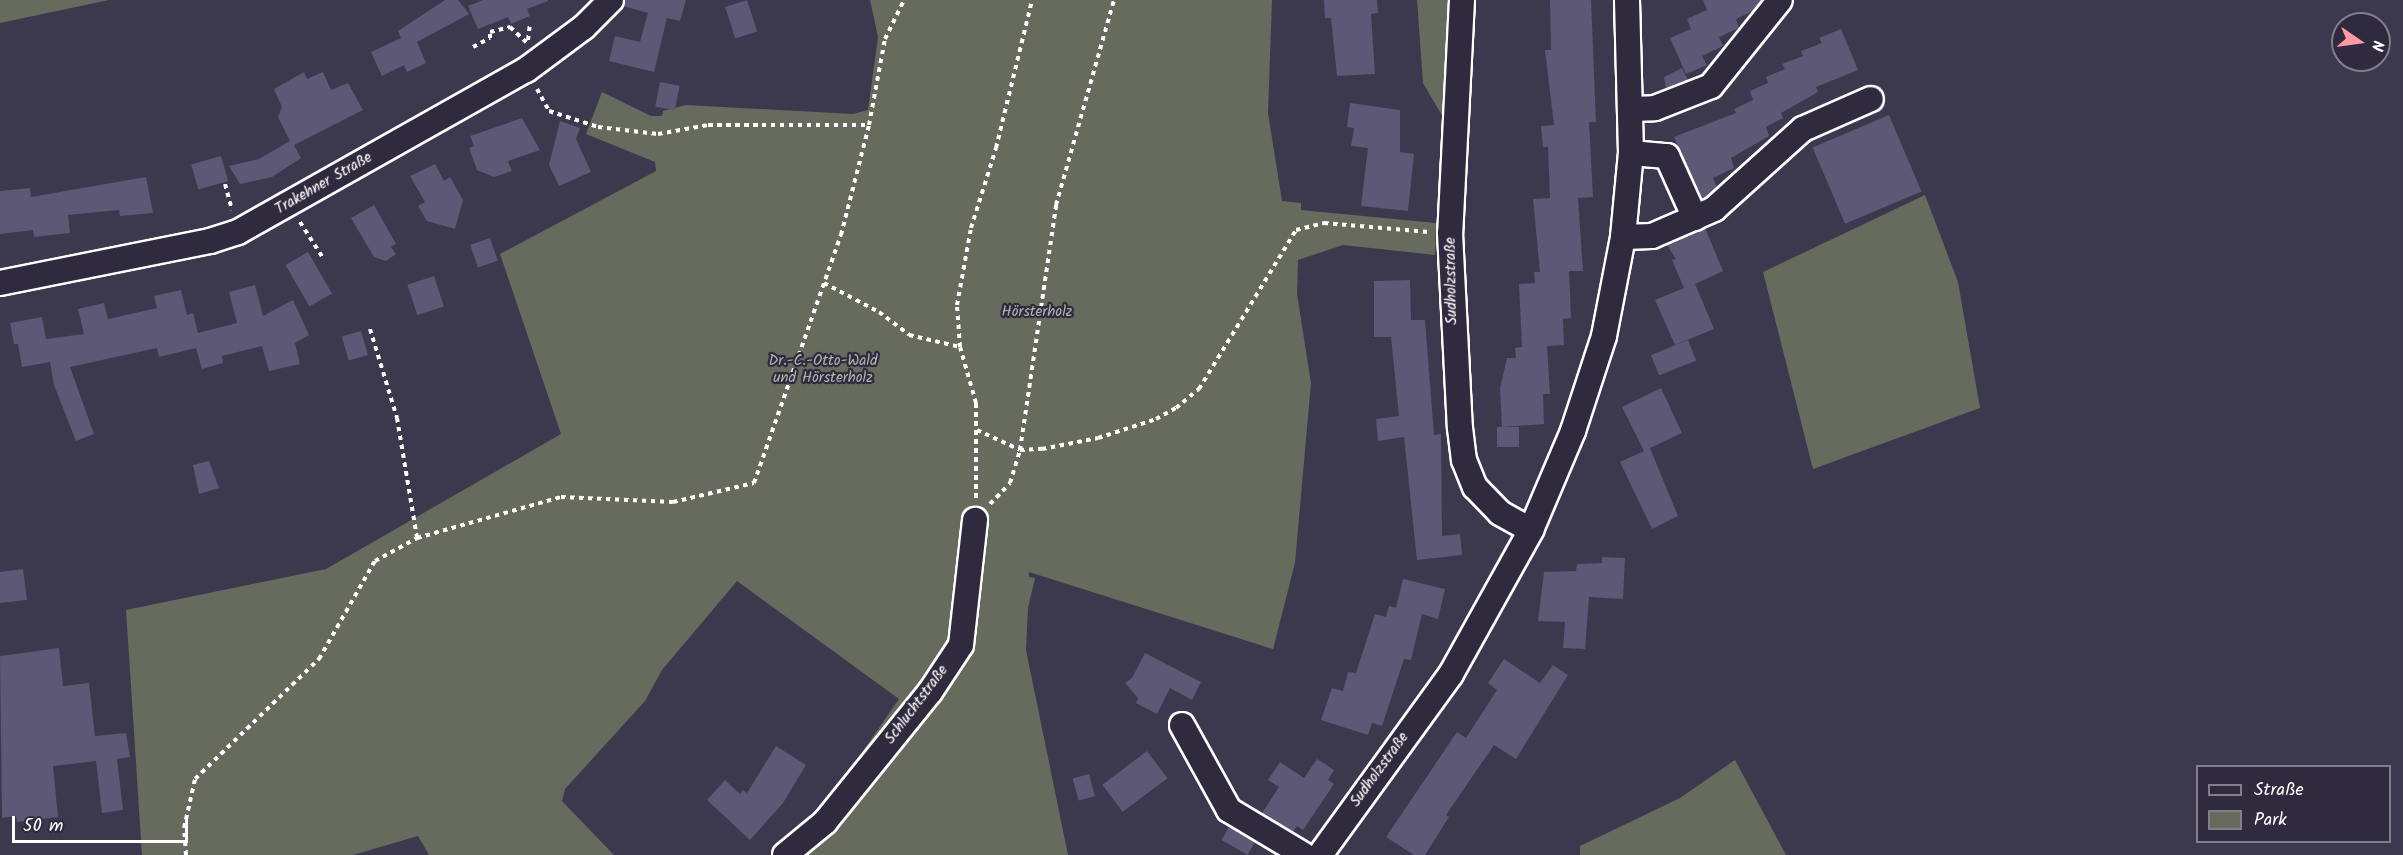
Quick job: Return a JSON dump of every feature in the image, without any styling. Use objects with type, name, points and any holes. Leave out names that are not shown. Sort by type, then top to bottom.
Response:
[{"type":"street","name":"Trakehner Straße","points":[[0,283],[220,238],[292,201],[532,57],[611,0]]},
{"type":"street","name":"Sudholzstraße","points":[[1462,0],[1450,233],[1455,370],[1464,460],[1475,487],[1488,503],[1531,530]]},
{"type":"street","name":"Sudholzstraße","points":[[1320,855],[1450,674],[1531,530],[1573,431],[1604,336],[1623,237],[1631,153],[1627,0]]},
{"type":"street","points":[[1631,109],[1655,108],[1711,86],[1780,0]]},
{"type":"street","points":[[1623,237],[1652,236],[1714,209],[1803,129],[1871,99]]},
{"type":"street","points":[[1631,153],[1667,156],[1695,218]]},
{"type":"street","name":"Schluchtstraße","points":[[785,855],[825,822],[930,692],[961,645],[975,520]]},
{"type":"street","points":[[1182,725],[1229,810],[1304,855]]},
{"type":"path","points":[[186,855],[184,828],[195,779],[319,659],[375,561],[417,538],[561,497],[673,502],[754,483],[841,235],[869,125],[885,39],[904,0]]},
{"type":"path","points":[[975,520],[976,403],[960,348],[957,305],[971,228],[996,148],[1032,0]]},
{"type":"path","points":[[975,520],[1010,483],[1020,450],[1056,205],[1114,0]]},
{"type":"path","points":[[530,23],[532,57],[549,111],[597,128],[658,134],[708,125],[869,125]]},
{"type":"path","points":[[472,47],[490,38],[490,32],[510,27],[532,57]]},
{"type":"path","points":[[292,201],[304,233],[320,248],[323,258]]},
{"type":"path","points":[[977,430],[1020,450],[1098,438],[1176,408],[1199,389],[1296,230],[1324,222],[1450,233]]},
{"type":"path","points":[[824,283],[879,312],[909,335],[960,348]]},
{"type":"path","points":[[370,329],[397,418],[417,538]]},
{"type":"green space","points":[[0,0],[109,0],[0,23]]},
{"type":"green space","name":"Hörsterholz","points":[[870,0],[1272,0],[1268,113],[1282,201],[1301,203],[1301,210],[1436,223],[1435,255],[1343,245],[1298,260],[1297,294],[1311,383],[1295,563],[1273,649],[1029,572],[1029,577],[1035,578],[1028,608],[1026,650],[1068,855],[791,855],[899,699],[737,581],[662,670],[645,701],[565,789],[562,801],[614,855],[429,855],[418,836],[353,855],[142,855],[126,610],[326,569],[561,434],[500,254],[656,171],[655,162],[586,134],[602,92],[651,116],[662,116],[663,111],[686,105],[853,114],[868,110],[878,37]]},
{"type":"green space","points":[[1417,0],[1450,0],[1444,119],[1423,83]]},
{"type":"green space","points":[[1925,195],[1958,282],[1980,408],[1813,469],[1763,272]]},
{"type":"green space","points":[[1735,760],[1786,855],[1580,855],[1580,846],[1680,798]]},
{"type":"building","points":[[445,0],[458,0],[469,14],[417,42],[426,63],[407,72],[404,65],[382,76],[371,52],[401,38],[398,31]]},
{"type":"building","points":[[483,0],[548,1],[527,9],[530,16],[511,24],[508,17],[478,29],[468,6]]},
{"type":"building","points":[[625,0],[686,0],[680,21],[667,18],[654,72],[609,61],[615,36],[640,42],[648,13],[623,6]]},
{"type":"building","points":[[747,0],[757,31],[735,38],[725,7]]},
{"type":"building","points":[[1324,0],[1377,0],[1378,13],[1371,14],[1375,74],[1337,76],[1331,18],[1325,18]]},
{"type":"building","points":[[1550,0],[1591,0],[1596,122],[1589,122],[1593,197],[1578,198],[1583,271],[1569,271],[1571,318],[1563,319],[1564,345],[1547,346],[1550,394],[1543,394],[1544,424],[1502,427],[1500,388],[1507,358],[1516,358],[1515,348],[1522,347],[1519,284],[1535,283],[1534,272],[1540,272],[1533,199],[1550,198],[1548,147],[1543,147],[1541,126],[1554,125],[1545,50],[1551,50]]},
{"type":"building","points":[[1703,0],[1762,0],[1753,11],[1736,19],[1739,28],[1719,37],[1723,46],[1702,56],[1707,65],[1686,74],[1670,38],[1691,29],[1687,19],[1707,10]]},
{"type":"building","points":[[1841,29],[1858,70],[1816,87],[1818,92],[1781,113],[1783,118],[1766,127],[1769,136],[1731,158],[1734,168],[1713,178],[1717,187],[1702,199],[1674,137],[1736,113],[1734,109],[1753,100],[1750,91],[1768,83],[1766,77],[1785,69],[1782,64],[1803,56],[1801,51],[1822,43],[1819,38]]},
{"type":"building","points":[[1682,68],[1688,80],[1666,88],[1664,77]]},
{"type":"building","points":[[304,72],[307,79],[323,72],[331,90],[348,83],[363,110],[294,145],[301,158],[272,177],[240,184],[229,166],[259,159],[290,141],[278,117],[282,107],[274,89]]},
{"type":"building","points":[[660,82],[680,86],[675,110],[655,107]]},
{"type":"building","points":[[1350,103],[1400,110],[1400,152],[1414,154],[1408,211],[1361,206],[1368,148],[1351,146],[1354,128],[1347,127]]},
{"type":"building","points":[[1889,115],[1921,191],[1845,224],[1813,147]]},
{"type":"building","points":[[522,118],[540,150],[508,161],[512,171],[494,177],[477,170],[469,148],[474,146],[470,136]]},
{"type":"building","points":[[560,121],[580,128],[576,139],[591,172],[559,186],[549,165]]},
{"type":"building","points":[[221,156],[228,181],[198,190],[191,165]]},
{"type":"building","points":[[435,164],[444,181],[450,177],[463,200],[455,229],[427,221],[418,206],[425,202],[410,176]]},
{"type":"building","points":[[146,177],[153,213],[120,216],[119,210],[68,215],[70,233],[34,237],[33,230],[0,234],[0,191],[30,188],[31,197]]},
{"type":"building","points":[[374,205],[396,244],[391,247],[396,254],[386,261],[374,257],[351,218]]},
{"type":"building","points":[[1705,228],[1723,271],[1695,284],[1714,329],[1675,345],[1655,300],[1684,288],[1672,260],[1676,259],[1667,245]]},
{"type":"building","points":[[490,238],[498,261],[478,268],[470,245]]},
{"type":"building","points":[[308,252],[332,294],[309,307],[285,265]]},
{"type":"building","points":[[434,276],[444,306],[417,315],[407,285]]},
{"type":"building","points":[[1410,280],[1411,320],[1425,320],[1434,435],[1441,434],[1442,536],[1460,534],[1462,555],[1417,560],[1404,437],[1378,441],[1376,419],[1399,416],[1391,337],[1374,337],[1374,281]]},
{"type":"building","points":[[255,285],[263,316],[293,300],[309,335],[295,343],[300,364],[269,371],[262,346],[222,356],[223,363],[202,369],[196,348],[159,357],[157,348],[70,367],[94,434],[76,441],[54,385],[50,362],[22,367],[18,344],[14,344],[10,323],[42,317],[46,339],[84,334],[78,309],[104,303],[108,319],[157,308],[154,296],[181,290],[187,315],[193,313],[198,333],[237,323],[229,292]]},
{"type":"building","points":[[361,331],[368,355],[349,361],[342,337]]},
{"type":"building","points":[[1688,340],[1696,360],[1659,375],[1651,355]]},
{"type":"building","points":[[1661,388],[1682,433],[1650,448],[1678,516],[1652,529],[1620,462],[1644,451],[1622,407]]},
{"type":"building","points":[[1497,427],[1519,427],[1519,447],[1497,447]]},
{"type":"building","points":[[209,461],[219,488],[199,494],[193,465]]},
{"type":"building","points":[[1602,557],[1625,558],[1623,599],[1589,597],[1585,649],[1563,648],[1565,622],[1538,621],[1544,572],[1576,571],[1577,564],[1602,563]]},
{"type":"building","points":[[23,569],[27,600],[0,603],[0,572]]},
{"type":"building","points":[[1403,579],[1445,589],[1438,619],[1422,614],[1411,660],[1404,659],[1382,726],[1372,723],[1368,735],[1321,720],[1332,688],[1343,691],[1348,672],[1356,673],[1375,614],[1386,617],[1389,606],[1396,608]]},
{"type":"building","points":[[59,648],[63,686],[89,683],[95,736],[126,733],[130,757],[117,759],[123,810],[102,813],[96,761],[53,766],[58,817],[17,822],[16,816],[2,818],[0,656]]},
{"type":"building","points":[[1145,653],[1201,682],[1192,700],[1170,688],[1157,714],[1136,703],[1138,698],[1125,683],[1132,678]]},
{"type":"building","points":[[1504,659],[1540,683],[1553,665],[1568,675],[1516,759],[1494,745],[1446,815],[1449,817],[1425,855],[1414,855],[1386,837],[1457,732],[1466,738],[1497,690],[1488,683]]},
{"type":"building","points":[[776,746],[806,765],[783,803],[750,840],[707,800],[725,780],[740,794],[743,790],[747,793]]},
{"type":"building","points":[[1147,751],[1167,778],[1123,812],[1102,785]]},
{"type":"building","points":[[1317,759],[1334,770],[1328,780],[1334,784],[1303,830],[1297,826],[1293,832],[1262,813],[1279,787],[1268,780],[1280,762],[1304,778]]},
{"type":"building","points":[[1089,774],[1095,796],[1079,801],[1073,778]]},
{"type":"building","points":[[1229,827],[1255,842],[1247,855],[1222,840]]},
{"type":"park label","name":"Dr.-C.-Otto-Wald und Hörsterholz","points":[[823,370]]}]
